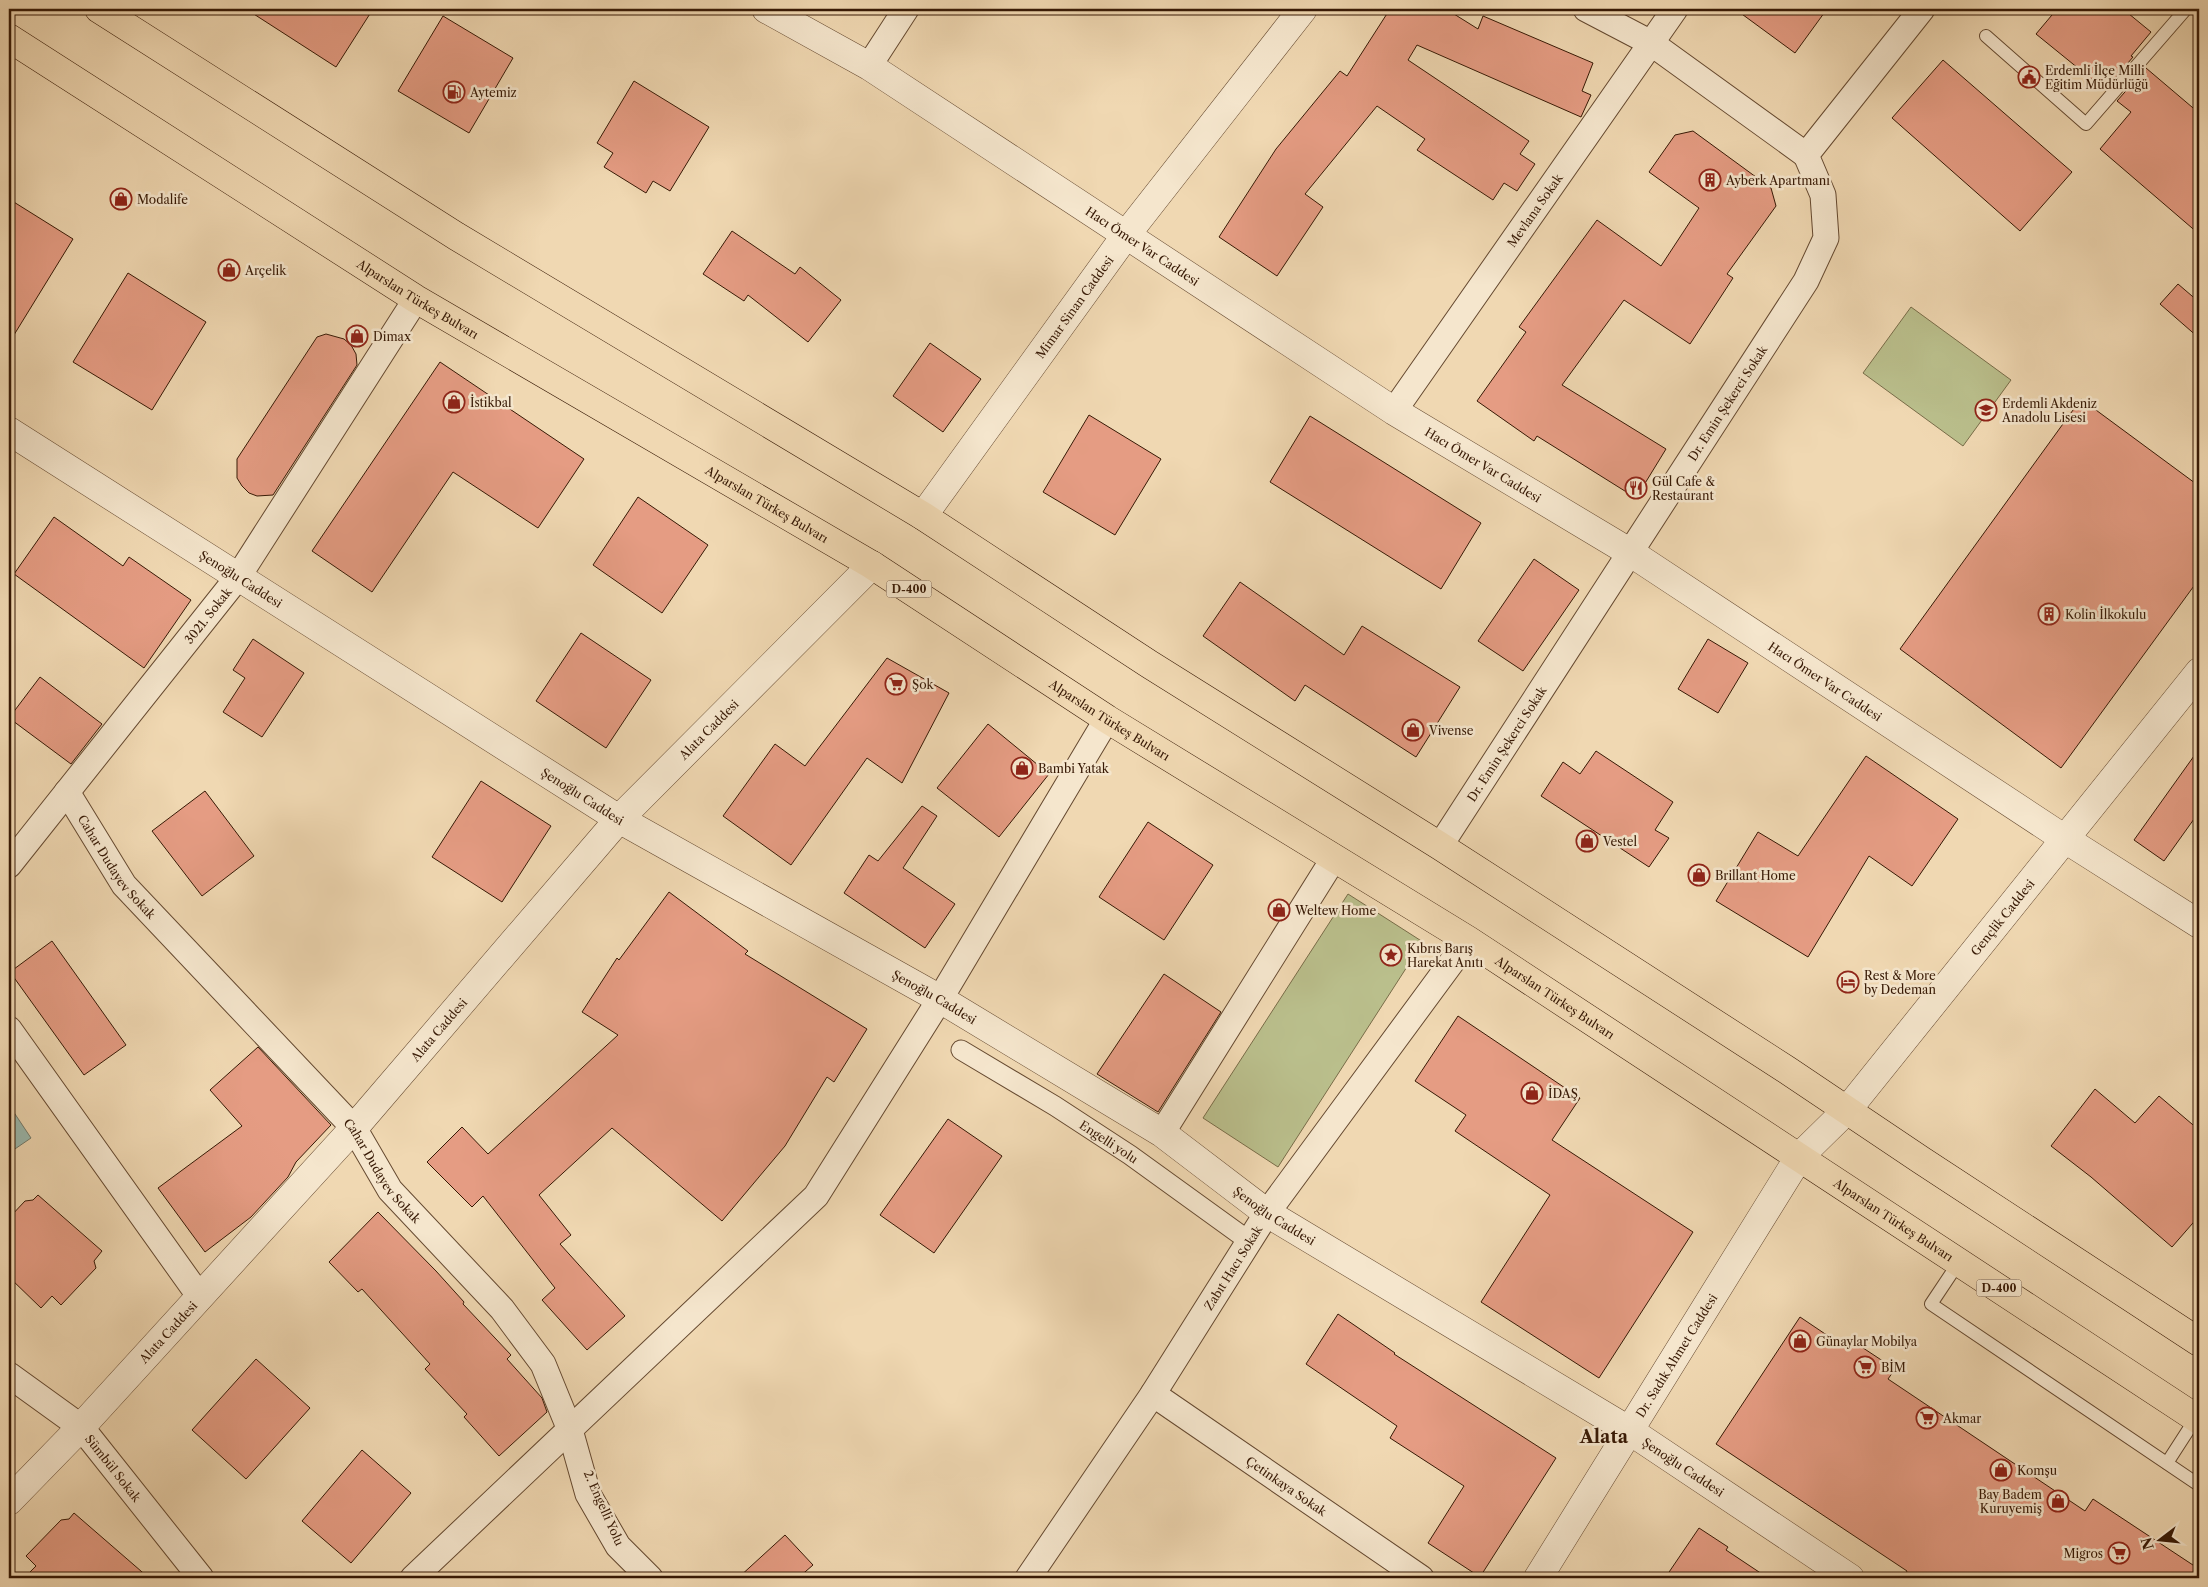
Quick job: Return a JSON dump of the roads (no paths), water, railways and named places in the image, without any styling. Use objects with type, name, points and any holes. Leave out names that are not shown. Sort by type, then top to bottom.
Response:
[{"type":"highway","points":[[115,13],[456,236],[923,516],[1149,664],[1440,846],[1848,1109],[1914,1156],[2199,1342]]},
{"type":"highway","name":"Alparslan Türkeş Bulvarı","points":[[9,38],[416,299],[872,564],[1107,719],[1468,940],[2198,1418]]},
{"type":"street","name":"Hacı Ömer Var Caddesi","points":[[766,9],[869,66],[1394,412],[1631,552],[2065,839],[2199,924]]},
{"type":"street","points":[[869,66],[906,9]]},
{"type":"street","points":[[1586,9],[1651,43],[1806,155],[1922,9]]},
{"type":"street","name":"Mevlana Sokak","points":[[1394,412],[1675,9]]},
{"type":"street","name":"Mimar Sinan Caddesi","points":[[923,516],[1126,235],[1294,12]]},
{"type":"street","name":"Dr. Emin Şekerci Sokak","points":[[1440,846],[1806,281],[1826,238],[1823,195],[1806,155]]},
{"type":"street","name":"3021. Sokak","points":[[9,865],[238,577],[416,299]]},
{"type":"street","name":"Şenoğlu Caddesi","points":[[9,431],[619,820],[940,998],[1162,1134],[1267,1214],[1630,1431],[1850,1578]]},
{"type":"street","name":"Alata Caddesi","points":[[9,1501],[81,1427],[354,1128],[619,820],[872,564]]},
{"type":"street","name":"Gençlik Caddesi","points":[[1799,1157],[1848,1109],[2199,672]]},
{"type":"street","points":[[412,1578],[816,1196],[940,998],[1107,719]]},
{"type":"street","name":"Cahar Dudayev Sokak","points":[[67,792],[124,885],[354,1128],[390,1190],[502,1309],[543,1364],[570,1430],[588,1494],[618,1546]]},
{"type":"street","points":[[1162,1134],[1334,858]]},
{"type":"street","name":"Zabıt Hacı Sokak","points":[[1028,1578],[1154,1394],[1267,1214],[1468,940]]},
{"type":"street","points":[[9,1029],[200,1297]]},
{"type":"street","name":"Engelli yolu","points":[[961,1050],[1055,1106],[1130,1155],[1249,1241]]},
{"type":"street","name":"Dr. Sadık Ahmet Caddesi","points":[[1538,1578],[1799,1157]]},
{"type":"street","name":"Sümbül Sokak","points":[[9,1375],[81,1427],[201,1578]]},
{"type":"street","name":"Çetinkaya Sokak","points":[[1154,1394],[1421,1578]]},
{"type":"street","name":"2. Engelli Yolu","points":[[618,1546],[650,1578]]},
{"type":"lane","points":[[1986,36],[2086,124],[2186,9]]},
{"type":"lane","points":[[1959,1262],[1931,1304],[2199,1485]]},
{"type":"lane","points":[[2167,1463],[2198,1418]]},
{"type":"water","points":[[9,1105],[31,1138],[9,1153]]},
{"type":"place","name":"Erdemli İlçe Milli Eğitim Müdürlüğü","points":[[2029,77]]},
{"type":"place","name":"Aytemiz","points":[[454,92]]},
{"type":"place","name":"Ayberk Apartmanı","points":[[1710,180]]},
{"type":"place","name":"Modalife","points":[[121,199]]},
{"type":"place","name":"Arçelik","points":[[229,270]]},
{"type":"place","name":"Dimax","points":[[357,336]]},
{"type":"place","name":"İstikbal","points":[[454,402]]},
{"type":"place","name":"Erdemli Akdeniz Anadolu Lisesi","points":[[1986,410]]},
{"type":"place","name":"Gül Cafe & Restaurant","points":[[1636,488]]},
{"type":"place","name":"Kolin İlkokulu","points":[[2049,614]]},
{"type":"place","name":"Şok","points":[[896,684]]},
{"type":"place","name":"Vivense","points":[[1413,730]]},
{"type":"place","name":"Bambi Yatak","points":[[1022,768]]},
{"type":"place","name":"Vestel","points":[[1587,841]]},
{"type":"place","name":"Brillant Home","points":[[1699,875]]},
{"type":"place","name":"Weltew Home","points":[[1279,910]]},
{"type":"place","name":"Kıbrıs Barış Harekat Anıtı","points":[[1391,955]]},
{"type":"place","name":"Rest & More by Dedeman","points":[[1848,982]]},
{"type":"place","name":"İDAŞ","points":[[1532,1093]]},
{"type":"place","name":"Günaylar Mobilya","points":[[1800,1341]]},
{"type":"place","name":"BİM","points":[[1865,1367]]},
{"type":"place","name":"Akmar","points":[[1927,1418]]},
{"type":"place","name":"Komşu","points":[[2001,1470]]},
{"type":"place","name":"Bay Badem Kuruyemiş","points":[[2058,1501]]},
{"type":"place","name":"Migros","points":[[2119,1553]]},
{"type":"district","name":"Alata","points":[[1604,1437]]}]
